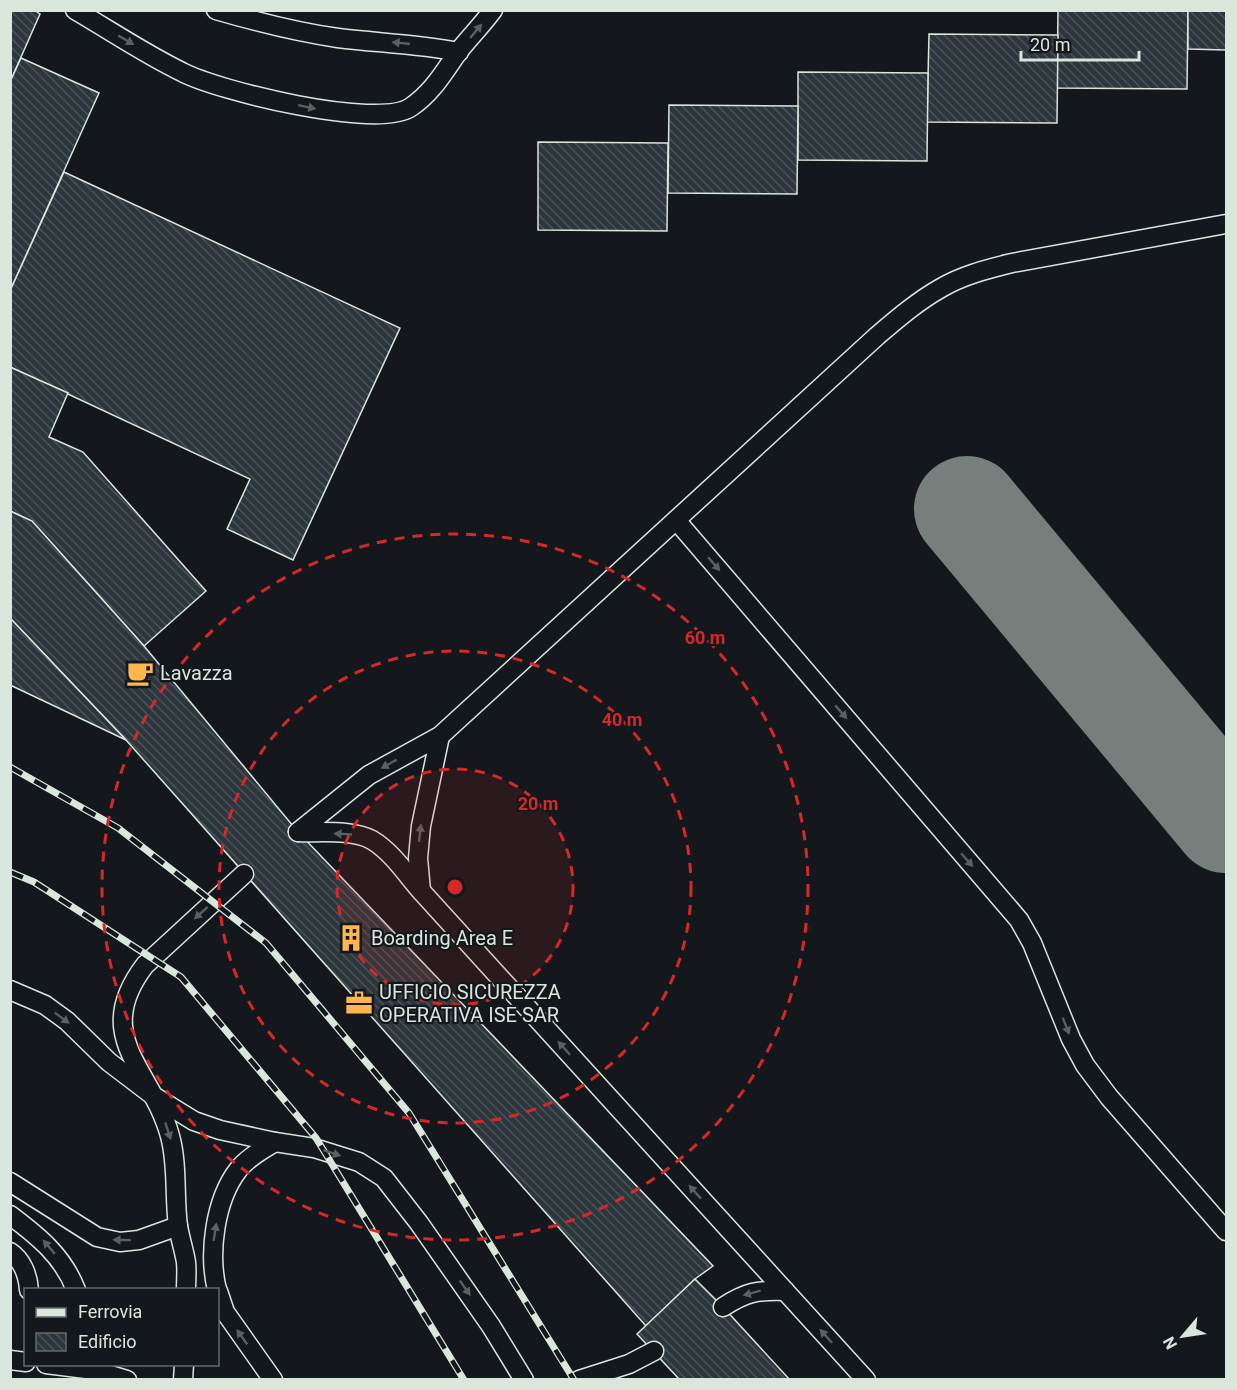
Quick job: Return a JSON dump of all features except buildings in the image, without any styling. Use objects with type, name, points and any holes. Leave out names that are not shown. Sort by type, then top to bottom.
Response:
[{"type":"lane","points":[[75,10],[183,73],[249,94],[314,109],[358,114],[389,114],[410,108],[447,70],[493,10]]},
{"type":"lane","points":[[216,10],[270,27],[459,52]]},
{"type":"lane","points":[[866,1380],[388,852],[371,840],[355,835],[298,832],[369,775],[440,736],[877,336],[909,309],[942,287],[977,272],[1012,263],[1227,224]]},
{"type":"lane","points":[[676,520],[1019,920],[1032,943],[1071,1040],[1085,1065],[1109,1097],[1227,1231]]},
{"type":"lane","points":[[421,891],[418,858],[421,826],[440,736]]},
{"type":"lane","points":[[186,1288],[186,1265],[178,1226],[170,1136],[155,1097],[138,1071],[126,1046],[123,1026],[124,1003],[132,982],[145,965],[244,874]]},
{"type":"lane","points":[[10,990],[45,1005],[67,1021],[109,1062],[155,1097],[194,1121],[220,1130],[314,1148],[359,1162],[384,1178],[419,1223],[491,1326],[524,1380]]},
{"type":"lane","points":[[217,1288],[212,1257],[216,1225],[227,1187],[239,1168],[275,1142]]},
{"type":"lane","points":[[10,1182],[97,1237],[120,1242],[139,1240],[178,1226]]},
{"type":"lane","points":[[10,1215],[44,1240],[61,1261],[75,1288]]},
{"type":"lane","points":[[10,1252],[19,1258],[29,1288]]},
{"type":"lane","points":[[723,1307],[738,1297],[759,1290],[785,1291]]},
{"type":"lane","points":[[219,1296],[225,1312],[273,1380]]},
{"type":"lane","points":[[579,1380],[630,1364],[654,1351]]},
{"type":"lane","points":[[70,1366],[94,1367],[127,1380]]},
{"type":"taxiway","points":[[967,509],[1226,820]]},
{"type":"railway","points":[[10,767],[118,828],[266,943],[409,1113],[574,1380]]},
{"type":"railway","points":[[10,872],[34,882],[181,977],[316,1138],[464,1380]]},
{"type":"place","name":"Lavazza","points":[[140,673]]},
{"type":"place","name":"Boarding Area E","points":[[351,938]]},
{"type":"place","name":"UFFICIO SICUREZZA OPERATIVA ISE SAR","points":[[359,1003]]}]
